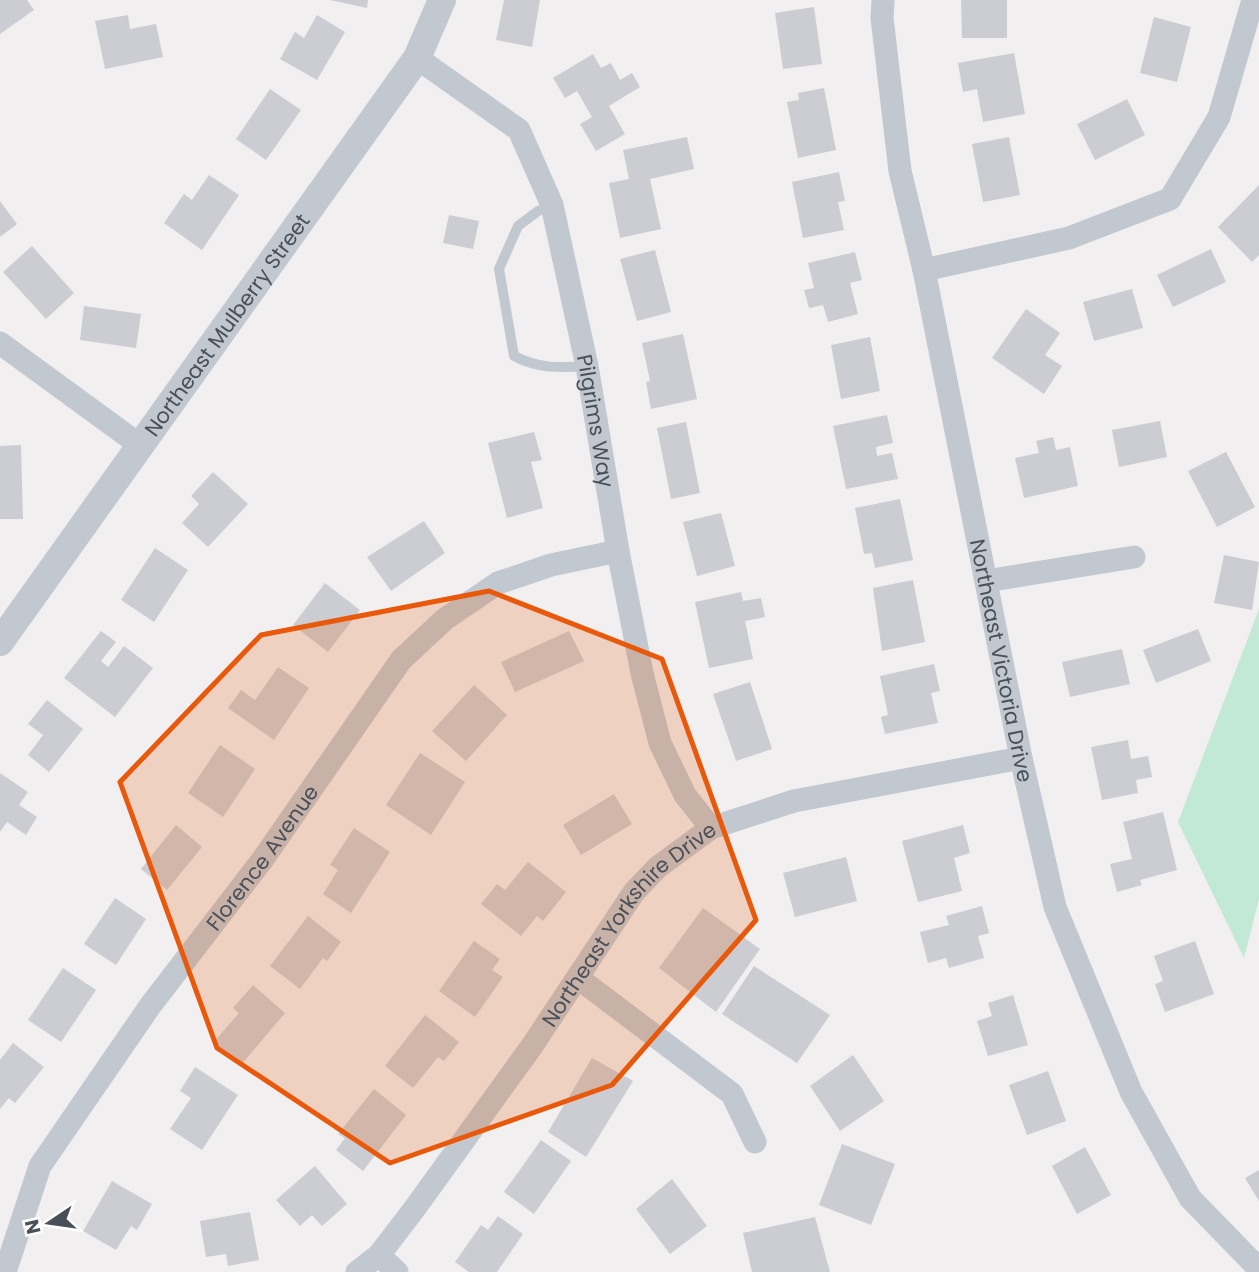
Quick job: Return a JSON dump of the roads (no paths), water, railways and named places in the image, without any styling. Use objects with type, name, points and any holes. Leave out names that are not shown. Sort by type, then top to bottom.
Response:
[{"type":"street","name":"Northeast Mulberry Street","points":[[0,642],[417,58],[442,0]]},
{"type":"street","name":"Northeast Victoria Drive","points":[[884,0],[882,19],[900,171],[924,270],[1021,758],[1055,907],[1131,1092],[1190,1198],[1259,1269]]},
{"type":"street","points":[[924,270],[1069,238],[1170,199],[1219,117],[1253,0]]},
{"type":"street","name":"Pilgrims Way","points":[[417,58],[519,130],[552,205],[587,366],[618,551],[660,743],[685,794],[711,828]]},
{"type":"street","points":[[0,343],[141,446]]},
{"type":"street","name":"Florence Avenue","points":[[6,1272],[40,1166],[150,1006],[263,859],[401,660],[445,620],[498,583],[551,565],[618,551]]},
{"type":"street","points":[[986,581],[1134,557]]},
{"type":"street","name":"Northeast Yorkshire Drive","points":[[357,1272],[379,1255],[532,1046],[634,892],[658,867],[711,828],[794,801],[1021,758]]},
{"type":"street","points":[[578,978],[732,1094],[755,1142]]},
{"type":"street","points":[[379,1255],[397,1272]]},
{"type":"street","points":[[0,1270],[6,1272]]},
{"type":"lane","points":[[552,205],[538,211],[518,226],[499,269],[514,356],[531,365],[554,368],[587,366]]}]
